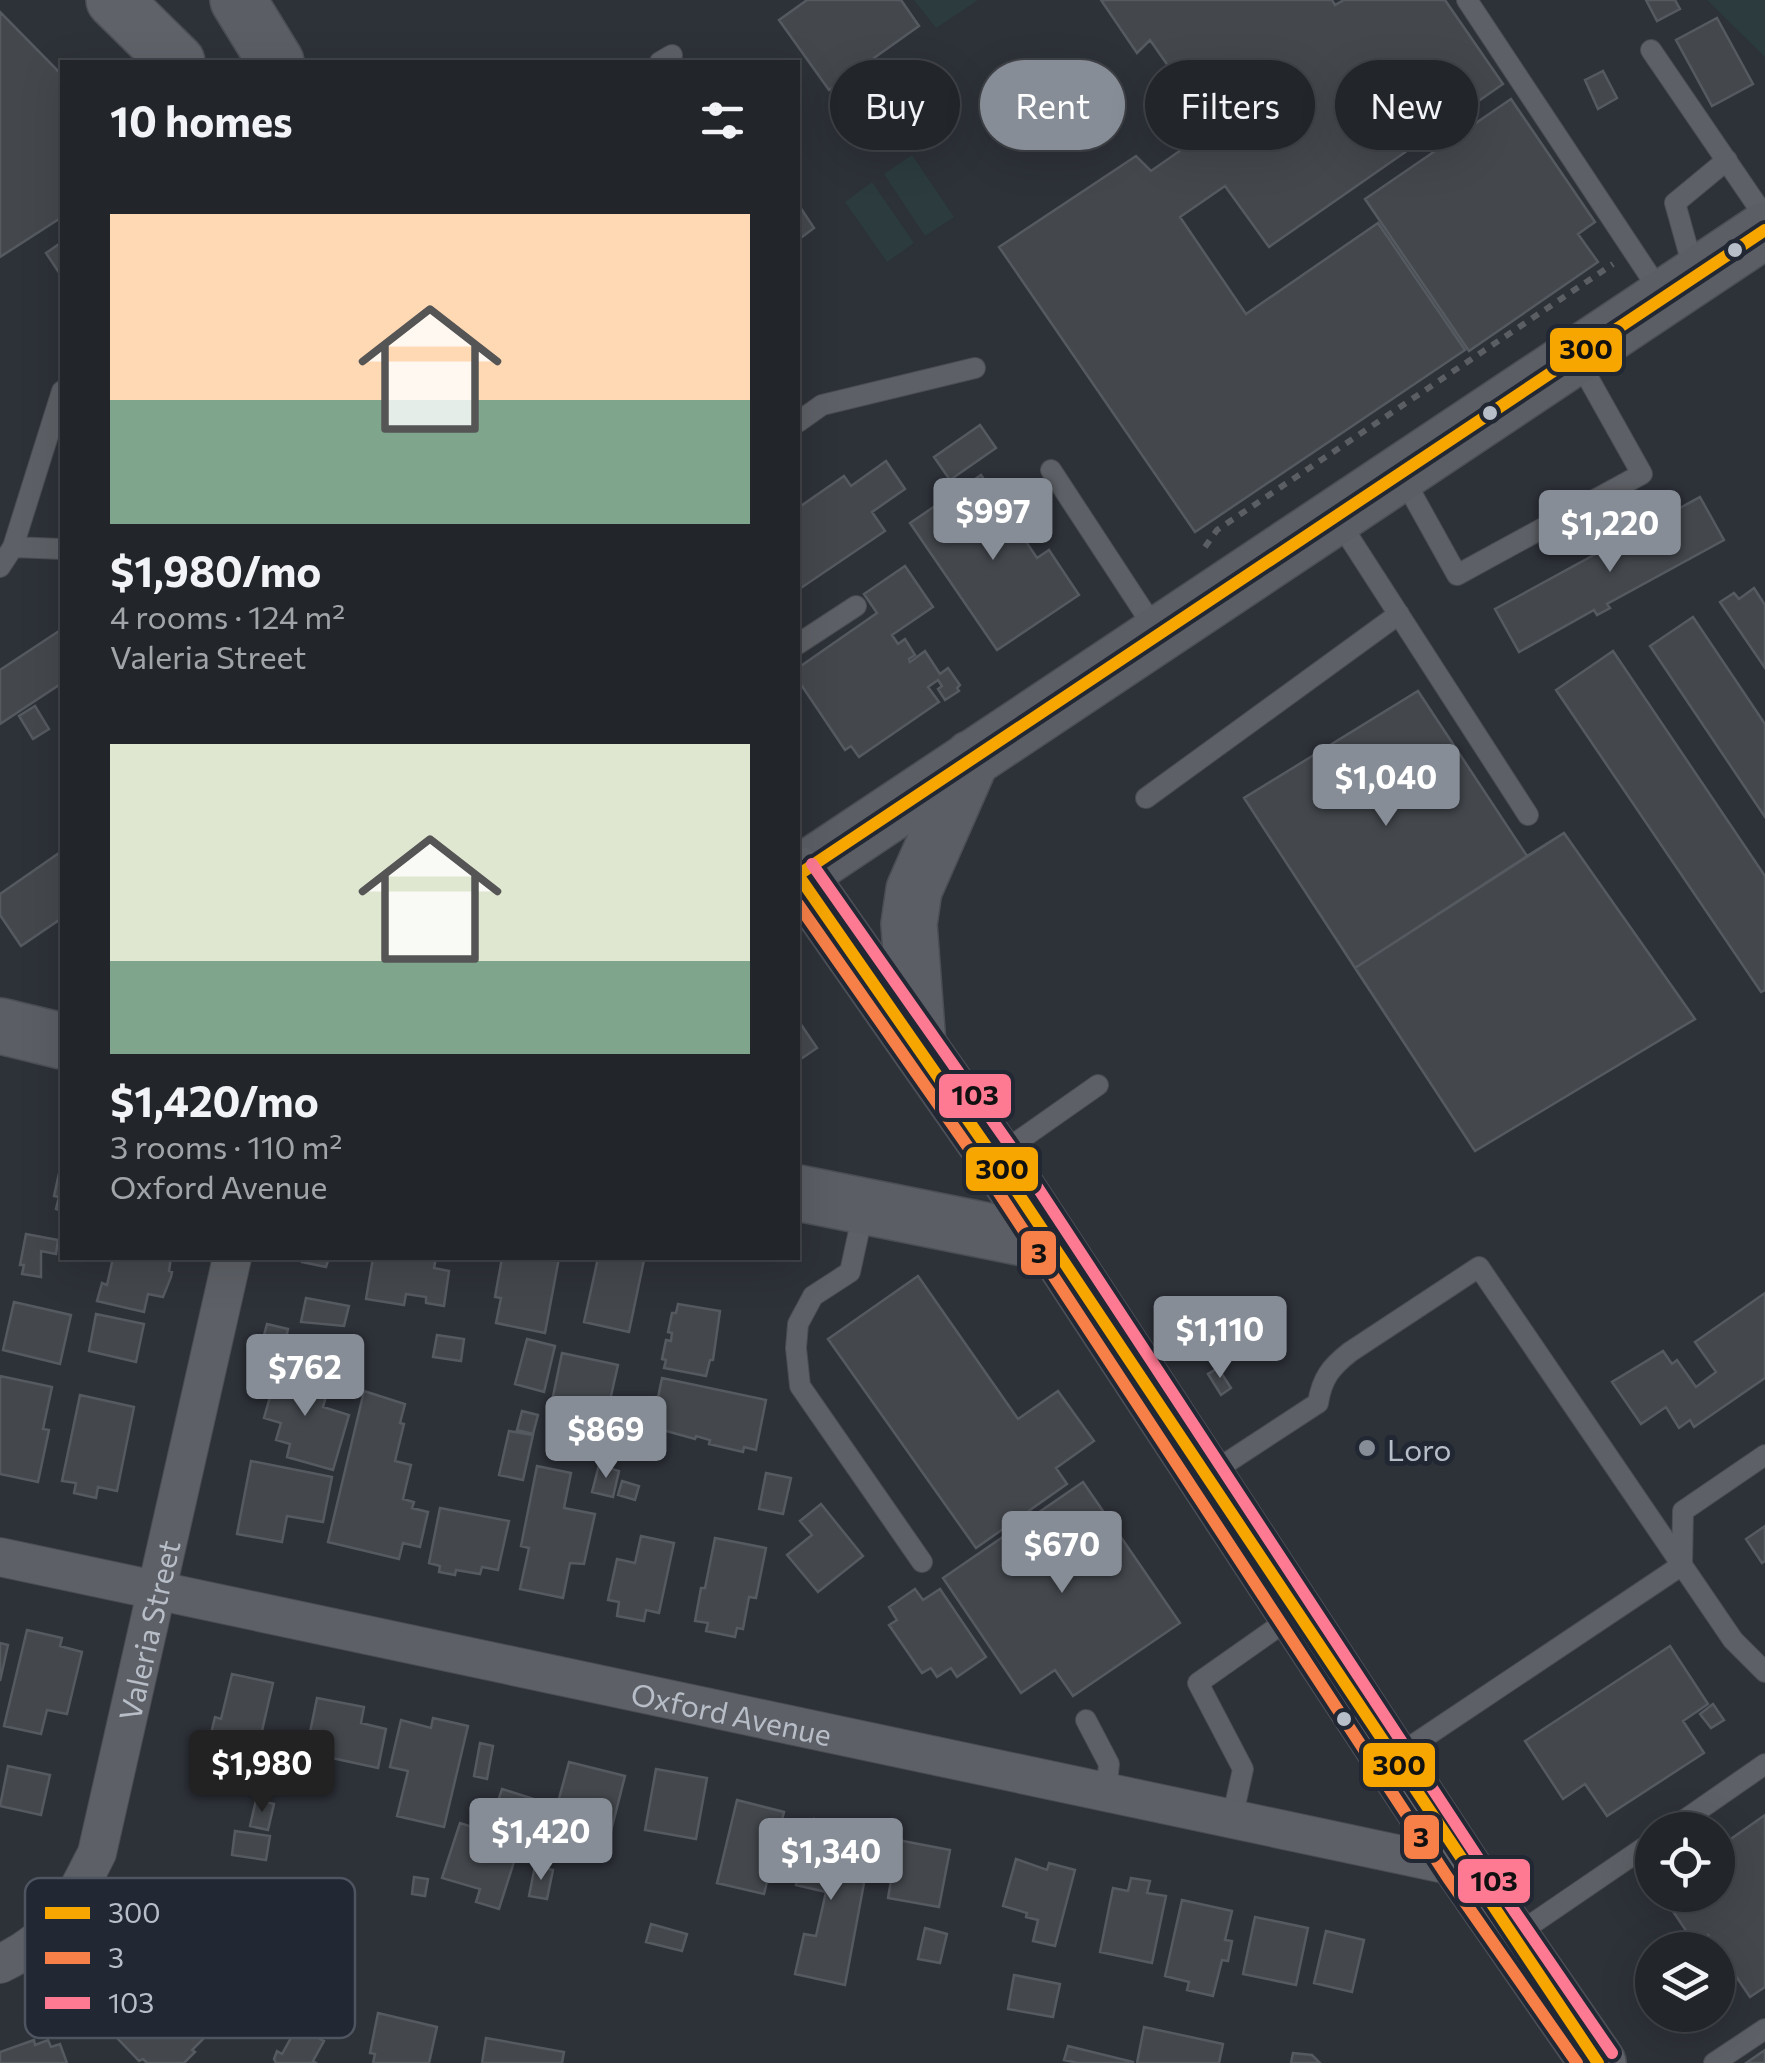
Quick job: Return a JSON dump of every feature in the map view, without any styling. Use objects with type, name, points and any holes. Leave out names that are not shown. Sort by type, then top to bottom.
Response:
[{"type":"main road","points":[[114,0],[175,60]]},
{"type":"main road","points":[[238,0],[275,60]]},
{"type":"main road","points":[[800,873],[1765,230]]},
{"type":"main road","points":[[918,1045],[908,924],[914,890],[972,758]]},
{"type":"main road","points":[[800,877],[996,1156],[1464,1868],[1598,2063]]},
{"type":"main road","points":[[0,1026],[60,1041]]},
{"type":"main road","points":[[800,1192],[1053,1244]]},
{"type":"street","name":"Valeria Street","points":[[85,1878],[97,1853],[232,1260]]},
{"type":"street","name":"Oxford Avenue","points":[[0,1557],[1464,1868]]},
{"type":"street","name":"Valeria Street","points":[[0,1964],[25,1951]]},
{"type":"lane","points":[[1467,0],[1633,250],[1680,287]]},
{"type":"lane","points":[[1652,50],[1765,217]]},
{"type":"lane","points":[[1680,287],[1675,203],[1727,160]]},
{"type":"lane","points":[[1401,474],[1457,574],[1642,474],[1576,356]]},
{"type":"lane","points":[[800,421],[822,405],[975,368]]},
{"type":"lane","points":[[0,567],[13,547],[60,397]]},
{"type":"lane","points":[[1051,470],[1158,634]]},
{"type":"lane","points":[[0,510],[22,517]]},
{"type":"lane","points":[[1337,518],[1528,815]]},
{"type":"lane","points":[[13,547],[60,549]]},
{"type":"lane","points":[[800,643],[856,606]]},
{"type":"lane","points":[[1146,798],[1399,614]]},
{"type":"lane","points":[[996,1156],[1098,1085]]},
{"type":"lane","points":[[864,1206],[850,1272],[813,1296],[798,1324],[800,1386],[922,1562]]},
{"type":"lane","points":[[1206,1476],[1318,1403],[1321,1382],[1342,1358],[1479,1267],[1733,1640],[1765,1672]]},
{"type":"lane","points":[[1682,1565],[1683,1510],[1765,1455]]},
{"type":"lane","points":[[1394,1758],[1682,1565]]},
{"type":"lane","points":[[1232,1819],[1243,1769],[1198,1683],[1298,1612]]},
{"type":"lane","points":[[1086,1720],[1108,1764],[1106,1792]]},
{"type":"lane","points":[[1696,1812],[1765,1764]]},
{"type":"lane","points":[[1512,1938],[1635,1854]]},
{"type":"lane","points":[[1714,2063],[1765,2029]]},
{"type":"path","points":[[1196,560],[1217,530],[1633,250]]},
{"type":"shaded area","points":[[914,0],[978,0],[936,28]]},
{"type":"shaded area","points":[[1707,0],[1765,0],[1765,57]]},
{"type":"shaded area","points":[[912,155],[954,217],[925,236],[884,174]]},
{"type":"shaded area","points":[[872,182],[914,243],[887,262],[845,202]]},
{"type":"building","points":[[807,0],[901,0],[919,26],[871,60],[830,60],[829,90],[779,20]]},
{"type":"building","points":[[1101,0],[1332,0],[1335,5],[1344,0],[1445,0],[1503,84],[1478,101],[1478,60],[1335,60],[1335,150],[1408,150],[1269,247],[1225,186],[1180,217],[1246,314],[1378,223],[1465,350],[1195,532],[999,247],[1136,156],[1151,171],[1181,150],[1315,150],[1315,60],[1164,60],[1150,40],[1137,53]]},
{"type":"building","points":[[1646,0],[1675,0],[1680,9],[1657,21]]},
{"type":"building","points":[[0,12],[60,73],[60,218],[0,257]]},
{"type":"building","points":[[1717,18],[1753,84],[1712,106],[1676,40]]},
{"type":"building","points":[[1603,71],[1617,98],[1598,109],[1585,80]]},
{"type":"building","points":[[1511,99],[1595,222],[1578,234],[1598,262],[1469,351],[1365,199],[1437,150],[1478,150],[1478,122]]},
{"type":"building","points":[[800,207],[814,228],[800,238]]},
{"type":"building","points":[[60,243],[60,274],[46,253]]},
{"type":"building","points":[[980,425],[996,448],[950,480],[934,457]]},
{"type":"building","points":[[886,461],[905,489],[872,512],[885,531],[800,589],[800,507],[844,476],[851,486]]},
{"type":"building","points":[[981,475],[1037,558],[1049,550],[1079,595],[997,650],[910,523]]},
{"type":"building","points":[[1700,497],[1724,540],[1607,604],[1610,608],[1597,615],[1594,610],[1519,652],[1495,609]]},
{"type":"building","points":[[905,566],[933,607],[892,635],[898,644],[905,639],[915,655],[910,662],[925,651],[940,674],[948,668],[960,685],[959,691],[945,700],[938,680],[928,687],[939,702],[859,757],[851,746],[845,750],[800,683],[800,667],[877,613],[864,594]]},
{"type":"building","points":[[1754,588],[1765,605],[1765,668],[1720,602],[1734,593],[1739,599]]},
{"type":"building","points":[[1693,617],[1765,724],[1765,817],[1650,646]]},
{"type":"building","points":[[60,630],[60,684],[0,724],[0,670]]},
{"type":"building","points":[[1613,651],[1765,876],[1765,990],[1761,992],[1556,690]]},
{"type":"building","points":[[1418,691],[1527,856],[1564,833],[1695,1019],[1475,1151],[1244,798]]},
{"type":"building","points":[[1418,691],[1527,856],[1355,968],[1244,798]]},
{"type":"building","points":[[35,706],[49,729],[33,739],[19,716]]},
{"type":"building","points":[[1564,833],[1695,1019],[1475,1151],[1355,968]]},
{"type":"building","points":[[60,852],[60,919],[21,946],[0,915],[0,894]]},
{"type":"building","points":[[800,1023],[817,1048],[800,1060]]},
{"type":"building","points":[[60,1169],[60,1210],[56,1209],[59,1197],[54,1196]]},
{"type":"building","points":[[26,1234],[58,1240],[56,1254],[41,1251],[41,1277],[22,1274]]},
{"type":"building","points":[[113,1260],[171,1260],[171,1277],[163,1297],[148,1294],[144,1312],[97,1301],[102,1283],[107,1285]]},
{"type":"building","points":[[302,1260],[328,1260],[326,1267]]},
{"type":"building","points":[[373,1260],[436,1260],[434,1268],[449,1271],[444,1306],[426,1303],[426,1297],[406,1294],[404,1305],[366,1299]]},
{"type":"building","points":[[502,1260],[559,1260],[545,1333],[496,1323],[501,1298],[495,1297]]},
{"type":"building","points":[[598,1260],[644,1260],[629,1332],[584,1322]]},
{"type":"building","points":[[918,1276],[1018,1419],[1058,1391],[1094,1441],[1056,1468],[1067,1484],[976,1548],[828,1339]]},
{"type":"building","points":[[1765,1293],[1765,1378],[1694,1427],[1690,1420],[1679,1428],[1666,1407],[1641,1424],[1612,1382],[1663,1351],[1672,1364],[1677,1360],[1696,1387],[1716,1372],[1695,1342]]},
{"type":"building","points":[[306,1298],[349,1306],[344,1326],[301,1322]]},
{"type":"building","points":[[14,1302],[71,1315],[60,1364],[3,1350]]},
{"type":"building","points":[[678,1304],[720,1311],[713,1360],[706,1376],[664,1368],[666,1340],[671,1341],[672,1333],[668,1332]]},
{"type":"building","points":[[96,1314],[144,1324],[136,1362],[89,1351]]},
{"type":"building","points":[[267,1324],[288,1329],[285,1343],[263,1339]]},
{"type":"building","points":[[437,1335],[464,1339],[461,1361],[433,1357]]},
{"type":"building","points":[[527,1339],[555,1346],[544,1392],[515,1384]]},
{"type":"building","points":[[562,1353],[618,1365],[606,1418],[551,1406]]},
{"type":"building","points":[[280,1362],[305,1369],[300,1386],[327,1393],[323,1407],[349,1415],[333,1470],[287,1457],[290,1444],[276,1440],[281,1423],[264,1418]]},
{"type":"building","points":[[1218,1368],[1231,1388],[1221,1395],[1208,1374]]},
{"type":"building","points":[[0,1376],[52,1387],[43,1429],[49,1430],[38,1482],[0,1474]]},
{"type":"building","points":[[662,1378],[766,1400],[756,1450],[744,1447],[743,1452],[652,1427]]},
{"type":"building","points":[[364,1391],[405,1404],[395,1461],[411,1465],[403,1499],[414,1502],[412,1508],[428,1512],[420,1547],[403,1543],[399,1559],[328,1542]]},
{"type":"building","points":[[80,1395],[134,1407],[117,1491],[98,1487],[96,1498],[74,1493],[76,1483],[62,1481]]},
{"type":"building","points":[[522,1411],[538,1415],[533,1434],[517,1430]]},
{"type":"building","points":[[509,1431],[533,1435],[523,1480],[499,1475]]},
{"type":"building","points":[[251,1461],[332,1477],[323,1522],[287,1516],[282,1542],[237,1534]]},
{"type":"building","points":[[599,1465],[619,1471],[613,1497],[592,1492]]},
{"type":"building","points":[[537,1466],[571,1473],[564,1508],[595,1514],[584,1564],[570,1563],[563,1598],[520,1589],[529,1548],[521,1546]]},
{"type":"building","points":[[766,1473],[791,1478],[783,1514],[759,1509]]},
{"type":"building","points":[[622,1481],[639,1486],[635,1500],[618,1495]]},
{"type":"building","points":[[1083,1482],[1180,1623],[1073,1696],[1055,1670],[1021,1693],[943,1578]]},
{"type":"building","points":[[821,1504],[863,1556],[818,1592],[787,1555],[812,1535],[800,1521]]},
{"type":"building","points":[[440,1508],[509,1521],[498,1570],[482,1567],[480,1574],[456,1570],[455,1575],[439,1572],[440,1566],[429,1563]]},
{"type":"building","points":[[1765,1526],[1765,1561],[1762,1563],[1746,1539]]},
{"type":"building","points":[[641,1536],[674,1543],[659,1613],[646,1610],[644,1621],[617,1616],[619,1602],[608,1600],[617,1559],[635,1563]]},
{"type":"building","points":[[715,1538],[766,1548],[756,1598],[749,1597],[743,1629],[737,1628],[735,1637],[706,1631],[708,1623],[695,1621]]},
{"type":"building","points":[[915,1589],[923,1600],[940,1589],[986,1657],[957,1677],[951,1668],[937,1677],[931,1668],[922,1673],[889,1625],[897,1620],[889,1607]]},
{"type":"building","points":[[27,1630],[62,1638],[60,1646],[82,1652],[67,1714],[47,1710],[41,1734],[4,1726]]},
{"type":"building","points":[[0,1643],[8,1645],[0,1681]]},
{"type":"building","points":[[1670,1646],[1708,1704],[1683,1721],[1704,1753],[1607,1816],[1585,1784],[1563,1799],[1525,1741]]},
{"type":"building","points":[[232,1674],[273,1683],[253,1770],[204,1763],[215,1717],[221,1719]]},
{"type":"building","points":[[317,1698],[364,1707],[361,1723],[386,1729],[378,1768],[327,1757],[326,1761],[305,1757]]},
{"type":"building","points":[[1713,1704],[1724,1720],[1711,1728],[1700,1714]]},
{"type":"building","points":[[433,1718],[468,1726],[444,1827],[397,1816],[408,1771],[390,1767],[401,1720],[431,1728]]},
{"type":"building","points":[[480,1743],[493,1746],[487,1779],[474,1776]]},
{"type":"building","points":[[569,1762],[625,1776],[611,1831],[554,1817]]},
{"type":"building","points":[[8,1766],[50,1775],[41,1815],[0,1806]]},
{"type":"building","points":[[656,1769],[707,1778],[696,1839],[645,1830]]},
{"type":"building","points":[[502,1789],[534,1799],[499,1909],[476,1902],[480,1889],[442,1878],[460,1823],[488,1832]]},
{"type":"building","points":[[256,1800],[274,1804],[268,1830],[250,1826]]},
{"type":"building","points":[[737,1800],[784,1812],[764,1894],[717,1883]]},
{"type":"building","points":[[1765,1815],[1765,1987],[1750,1997],[1735,1975],[1735,1932],[1687,1932],[1673,1912],[1735,1912],[1735,1836]]},
{"type":"building","points":[[814,1819],[849,1827],[842,1861],[867,1867],[845,1985],[795,1974],[804,1934],[816,1936],[826,1892],[796,1885]]},
{"type":"building","points":[[235,1831],[270,1836],[266,1860],[232,1855]]},
{"type":"building","points":[[898,1840],[950,1850],[939,1907],[888,1898]]},
{"type":"building","points":[[1016,1859],[1047,1870],[1049,1863],[1075,1870],[1055,1946],[1033,1941],[1038,1920],[1003,1906]]},
{"type":"building","points":[[535,1866],[553,1870],[547,1899],[529,1896]]},
{"type":"building","points":[[414,1877],[428,1879],[425,1896],[412,1894]]},
{"type":"building","points":[[1131,1878],[1150,1881],[1147,1893],[1166,1896],[1152,1963],[1100,1952],[1113,1888],[1128,1891]]},
{"type":"building","points":[[1182,1900],[1232,1911],[1225,1940],[1232,1941],[1228,1961],[1222,1960],[1213,1996],[1187,1990],[1189,1982],[1165,1976]]},
{"type":"building","points":[[1255,1917],[1308,1928],[1296,1985],[1243,1974]]},
{"type":"building","points":[[651,1924],[687,1934],[682,1951],[646,1942]]},
{"type":"building","points":[[925,1928],[947,1934],[940,1963],[918,1959]]},
{"type":"building","points":[[1326,1931],[1364,1940],[1352,1992],[1314,1983]]},
{"type":"building","points":[[1014,1975],[1060,1984],[1053,2017],[1008,2009]]},
{"type":"building","points":[[378,2013],[437,2027],[429,2063],[373,2063],[375,2054],[370,2053]]},
{"type":"building","points":[[1144,2027],[1223,2044],[1219,2063],[1137,2063]]},
{"type":"building","points":[[117,2038],[204,2038],[184,2063],[139,2061]]},
{"type":"building","points":[[291,2038],[324,2041],[313,2061],[316,2063],[276,2063],[277,2051],[282,2054]]},
{"type":"building","points":[[486,2038],[564,2052],[562,2063],[482,2063]]},
{"type":"building","points":[[34,2040],[35,2045],[48,2040],[51,2047],[60,2044],[67,2063],[0,2063],[0,2052]]},
{"type":"building","points":[[1068,2046],[1133,2062],[1133,2063],[1064,2060]]},
{"type":"building","points":[[1765,2050],[1765,2063],[1746,2063]]},
{"type":"building","points":[[1293,2053],[1312,2055],[1320,2063],[1291,2063]]},
{"type":"transit line","name":"300","points":[[800,874],[1765,230]]},
{"type":"transit line","name":"103","points":[[812,864],[1011,1147],[1478,1858],[1612,2053]]},
{"type":"transit line","name":"300","points":[[800,878],[1002,1169],[1598,2063]]},
{"type":"transit line","name":"3","points":[[800,907],[982,1167],[1448,1878],[1577,2063]]},
{"type":"place","name":"Loro","points":[[1367,1448]]}]
